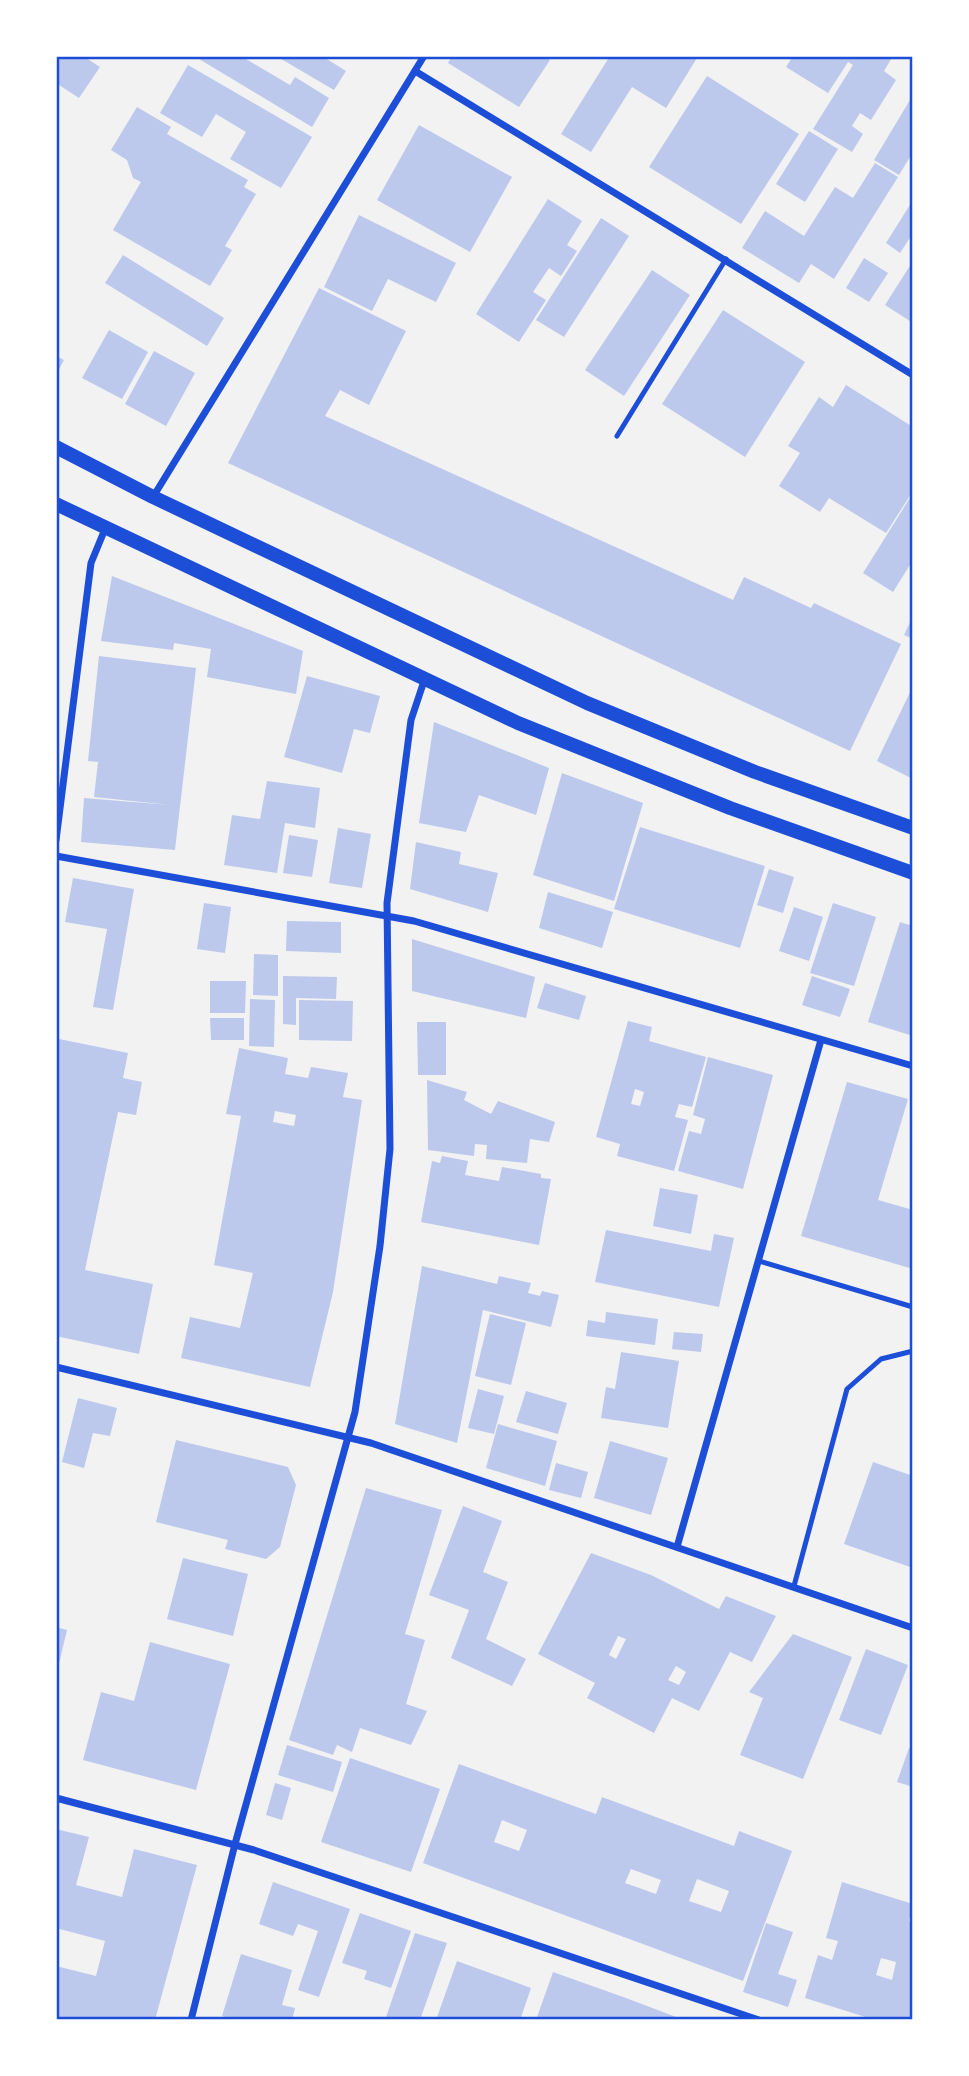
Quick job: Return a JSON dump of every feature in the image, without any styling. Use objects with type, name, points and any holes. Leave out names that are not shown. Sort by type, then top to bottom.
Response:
[{"type":"main road","points":[[56,447],[153,497],[587,702],[755,772],[913,828]]},
{"type":"main road","points":[[56,504],[424,681],[518,723],[730,808],[913,873]]},
{"type":"street","points":[[153,497],[424,56]]},
{"type":"street","points":[[415,72],[913,375]]},
{"type":"street","points":[[56,840],[91,563],[105,529]]},
{"type":"street","points":[[191,2020],[235,1844],[349,1438],[370,1327],[387,1194],[390,1089],[387,915],[411,720],[424,681]]},
{"type":"street","points":[[56,856],[387,915],[913,1066]]},
{"type":"street","points":[[677,1547],[821,1040]]},
{"type":"street","points":[[56,1367],[349,1438],[913,1628]]},
{"type":"street","points":[[56,1798],[235,1844],[759,2020]]},
{"type":"lane","points":[[617,436],[726,260]]},
{"type":"lane","points":[[759,1261],[913,1307]]},
{"type":"lane","points":[[794,1586],[847,1389],[881,1359],[913,1351]]},
{"type":"building","points":[[56,56],[83,56],[100,67],[79,98],[56,83]]},
{"type":"building","points":[[194,56],[241,56],[290,85],[295,77],[329,98],[312,127]]},
{"type":"building","points":[[276,56],[322,56],[346,71],[334,90]]},
{"type":"building","points":[[452,56],[543,56],[550,60],[519,107],[448,63]]},
{"type":"building","points":[[610,56],[697,58],[666,108],[632,87],[591,152],[561,134]]},
{"type":"building","points":[[793,56],[893,56],[884,71],[896,80],[871,120],[860,113],[852,126],[863,134],[852,152],[813,129],[853,65],[848,62],[828,93],[786,67]]},
{"type":"building","points":[[188,65],[312,137],[281,188],[230,159],[246,132],[216,114],[202,137],[160,113]]},
{"type":"building","points":[[707,76],[799,134],[741,224],[649,167]]},
{"type":"building","points":[[913,95],[913,152],[899,175],[874,160]]},
{"type":"building","points":[[137,107],[171,127],[167,134],[248,180],[244,187],[256,194],[225,246],[232,250],[210,286],[113,230],[141,182],[133,178],[127,160],[111,150]]},
{"type":"building","points":[[419,125],[512,177],[470,252],[377,200]]},
{"type":"building","points":[[809,131],[838,149],[805,202],[776,184]]},
{"type":"building","points":[[875,163],[898,177],[834,279],[811,264],[799,283],[742,248],[765,211],[804,236],[835,187],[853,198]]},
{"type":"building","points":[[548,199],[582,221],[567,245],[577,251],[561,276],[549,268],[533,292],[546,300],[519,342],[476,314]]},
{"type":"building","points":[[913,200],[913,233],[900,253],[886,243]]},
{"type":"building","points":[[359,215],[456,263],[436,302],[388,279],[372,311],[324,287]]},
{"type":"building","points":[[601,218],[629,236],[564,337],[536,320]]},
{"type":"building","points":[[123,255],[224,318],[207,346],[105,283]]},
{"type":"building","points":[[864,258],[888,273],[869,302],[846,288]]},
{"type":"building","points":[[913,261],[913,323],[885,305]]},
{"type":"building","points":[[652,270],[690,295],[624,396],[585,370]]},
{"type":"building","points":[[319,288],[406,331],[369,405],[340,390],[325,416],[733,600],[744,577],[811,608],[814,603],[901,644],[850,751],[228,463]]},
{"type":"building","points":[[723,310],[805,362],[745,457],[662,404]]},
{"type":"building","points":[[109,330],[148,352],[122,399],[82,378]]},
{"type":"building","points":[[154,351],[195,373],[166,426],[125,404]]},
{"type":"building","points":[[56,356],[64,360],[56,375]]},
{"type":"building","points":[[846,385],[913,427],[913,491],[886,533],[829,498],[820,512],[779,486],[800,453],[788,446],[819,397],[833,407]]},
{"type":"building","points":[[913,493],[913,560],[893,592],[863,573]]},
{"type":"building","points":[[112,576],[303,651],[296,694],[207,677],[211,649],[174,643],[173,650],[101,641]]},
{"type":"building","points":[[913,616],[913,639],[904,635]]},
{"type":"building","points":[[99,656],[196,668],[175,850],[81,842],[84,798],[170,805],[94,797],[98,762],[88,761]]},
{"type":"building","points":[[307,676],[380,696],[370,733],[354,729],[342,773],[284,757]]},
{"type":"building","points":[[913,686],[913,779],[877,761]]},
{"type":"building","points":[[434,722],[549,768],[536,815],[479,795],[466,832],[419,823]]},
{"type":"building","points":[[562,773],[643,803],[614,901],[533,875]]},
{"type":"building","points":[[267,781],[320,788],[315,828],[285,823],[277,873],[224,865],[232,815],[260,819]]},
{"type":"building","points":[[640,827],[765,866],[740,948],[614,909]]},
{"type":"building","points":[[338,828],[371,834],[362,888],[329,883]]},
{"type":"building","points":[[289,835],[318,840],[312,877],[283,873]]},
{"type":"building","points":[[416,842],[461,852],[459,864],[498,873],[488,912],[410,889]]},
{"type":"building","points":[[769,869],[794,877],[783,913],[757,905]]},
{"type":"building","points":[[73,878],[134,889],[113,1010],[93,1007],[107,929],[65,922]]},
{"type":"building","points":[[548,892],[613,912],[602,948],[539,928]]},
{"type":"building","points":[[204,903],[231,907],[225,953],[197,949]]},
{"type":"building","points":[[833,903],[876,917],[854,986],[810,973]]},
{"type":"building","points":[[794,907],[823,917],[809,961],[779,951]]},
{"type":"building","points":[[287,921],[341,922],[341,953],[286,951]]},
{"type":"building","points":[[900,922],[913,926],[913,1036],[868,1022]]},
{"type":"building","points":[[412,939],[535,977],[526,1018],[412,991]]},
{"type":"building","points":[[254,954],[278,955],[278,996],[253,995]]},
{"type":"building","points":[[283,976],[337,977],[336,999],[296,998],[296,1025],[283,1024]]},
{"type":"building","points":[[812,976],[850,989],[840,1017],[802,1005]]},
{"type":"building","points":[[210,981],[246,981],[245,1013],[210,1013]]},
{"type":"building","points":[[545,983],[586,996],[579,1020],[537,1008]]},
{"type":"building","points":[[250,999],[275,1000],[274,1047],[249,1046]]},
{"type":"building","points":[[299,1000],[353,1001],[352,1041],[299,1040]]},
{"type":"building","points":[[210,1018],[244,1018],[244,1040],[211,1040]]},
{"type":"building","points":[[628,1021],[652,1027],[649,1041],[706,1057],[692,1107],[679,1104],[675,1117],[688,1120],[674,1171],[617,1156],[620,1144],[596,1137]],"holes":[[[635,1089],[644,1092],[640,1106],[631,1104]]]},
{"type":"building","points":[[417,1022],[446,1022],[446,1075],[418,1075]]},
{"type":"building","points":[[59,1039],[128,1053],[123,1078],[142,1082],[136,1115],[118,1112],[85,1270],[153,1284],[139,1354],[56,1336],[56,1054]]},
{"type":"building","points":[[239,1048],[288,1058],[285,1074],[308,1078],[311,1067],[348,1073],[343,1097],[362,1100],[333,1292],[310,1387],[181,1358],[190,1317],[240,1328],[253,1273],[214,1265],[241,1116],[226,1114]],"holes":[[[275,1111],[296,1115],[294,1126],[273,1122]]]},
{"type":"building","points":[[708,1057],[773,1075],[743,1189],[678,1171],[689,1131],[701,1134],[705,1119],[693,1115]]},
{"type":"building","points":[[427,1080],[467,1092],[464,1100],[491,1114],[498,1101],[555,1122],[549,1142],[530,1139],[527,1163],[486,1159],[487,1145],[475,1144],[474,1156],[428,1150]]},
{"type":"building","points":[[847,1082],[908,1099],[878,1200],[913,1210],[913,1269],[801,1236]]},
{"type":"building","points":[[442,1156],[468,1161],[465,1175],[499,1181],[502,1167],[541,1174],[541,1178],[551,1179],[539,1245],[421,1222],[432,1161],[440,1163]]},
{"type":"building","points":[[660,1188],[698,1195],[691,1234],[653,1226]]},
{"type":"building","points":[[606,1230],[711,1251],[714,1234],[734,1238],[719,1307],[595,1282]]},
{"type":"building","points":[[422,1266],[497,1284],[499,1276],[531,1283],[528,1293],[540,1296],[542,1291],[559,1295],[551,1327],[483,1310],[457,1443],[395,1424]]},
{"type":"building","points":[[606,1312],[658,1319],[655,1345],[586,1336],[588,1320],[605,1323]]},
{"type":"building","points":[[490,1314],[526,1323],[511,1385],[475,1376]]},
{"type":"building","points":[[674,1332],[703,1334],[701,1352],[672,1349]]},
{"type":"building","points":[[621,1352],[679,1361],[668,1428],[601,1418],[606,1387],[615,1389]]},
{"type":"building","points":[[478,1389],[504,1396],[494,1434],[468,1428]]},
{"type":"building","points":[[526,1391],[567,1403],[558,1434],[516,1422]]},
{"type":"building","points":[[78,1398],[117,1408],[110,1436],[93,1433],[84,1468],[62,1462]]},
{"type":"building","points":[[498,1424],[557,1441],[545,1486],[486,1468]]},
{"type":"building","points":[[176,1440],[288,1467],[296,1485],[280,1547],[266,1559],[225,1549],[228,1540],[156,1522]]},
{"type":"building","points":[[610,1441],[668,1458],[651,1515],[594,1498]]},
{"type":"building","points":[[873,1462],[913,1476],[913,1568],[844,1544]]},
{"type":"building","points":[[556,1463],[588,1472],[581,1498],[549,1490]]},
{"type":"building","points":[[366,1488],[442,1510],[405,1634],[425,1640],[406,1704],[427,1711],[411,1745],[360,1728],[352,1752],[337,1745],[333,1755],[289,1740]]},
{"type":"building","points":[[463,1506],[502,1521],[483,1572],[508,1582],[486,1639],[526,1659],[512,1686],[451,1658],[469,1610],[429,1595]]},
{"type":"building","points":[[591,1553],[651,1575],[719,1609],[726,1596],[776,1616],[752,1662],[730,1652],[699,1711],[672,1698],[654,1733],[587,1698],[595,1683],[538,1654]],"holes":[[[618,1636],[626,1639],[616,1659],[609,1655]],[[676,1666],[686,1672],[679,1685],[668,1680]]]},
{"type":"building","points":[[183,1558],[248,1574],[233,1636],[167,1619]]},
{"type":"building","points":[[56,1627],[67,1630],[57,1672],[56,1672]]},
{"type":"building","points":[[793,1634],[852,1657],[803,1779],[740,1755],[763,1698],[749,1692]]},
{"type":"building","points":[[150,1642],[230,1664],[196,1790],[83,1760],[101,1692],[134,1701]]},
{"type":"building","points":[[866,1649],[908,1665],[881,1735],[839,1720]]},
{"type":"building","points":[[287,1745],[342,1762],[333,1792],[278,1775]]},
{"type":"building","points":[[909,1748],[913,1749],[913,1787],[897,1782]]},
{"type":"building","points":[[350,1758],[440,1789],[411,1872],[321,1842]]},
{"type":"building","points":[[459,1764],[596,1814],[602,1797],[734,1846],[739,1831],[792,1851],[743,1981],[423,1863]],"holes":[[[502,1820],[527,1830],[519,1851],[494,1842]],[[631,1869],[661,1880],[656,1894],[625,1883]],[[697,1879],[729,1891],[721,1912],[689,1901]]]},
{"type":"building","points":[[275,1783],[291,1788],[282,1820],[266,1815]]},
{"type":"building","points":[[56,1829],[89,1837],[76,1885],[122,1897],[134,1849],[197,1865],[155,2020],[56,2020],[56,1966],[96,1976],[105,1941],[56,1928]]},
{"type":"building","points":[[273,1882],[350,1909],[319,1997],[298,1990],[318,1931],[298,1924],[293,1936],[259,1924]]},
{"type":"building","points":[[842,1882],[913,1904],[909,1921],[913,1922],[913,2020],[875,2020],[805,1998],[818,1955],[832,1960],[838,1941],[826,1938]],"holes":[[[881,1958],[896,1962],[892,1980],[876,1975]]]},
{"type":"building","points":[[360,1913],[411,1931],[391,1988],[364,1979],[367,1971],[342,1963]]},
{"type":"building","points":[[766,1923],[793,1932],[778,1974],[797,1980],[788,2007],[743,1992]]},
{"type":"building","points":[[415,1933],[447,1943],[420,2020],[385,2020]]},
{"type":"building","points":[[241,1954],[292,1970],[282,2005],[295,2008],[292,2020],[236,2020],[222,2016]]},
{"type":"building","points":[[457,1961],[531,1988],[520,2020],[436,2020]]},
{"type":"building","points":[[553,1972],[626,1998],[684,2020],[536,2020]]}]
